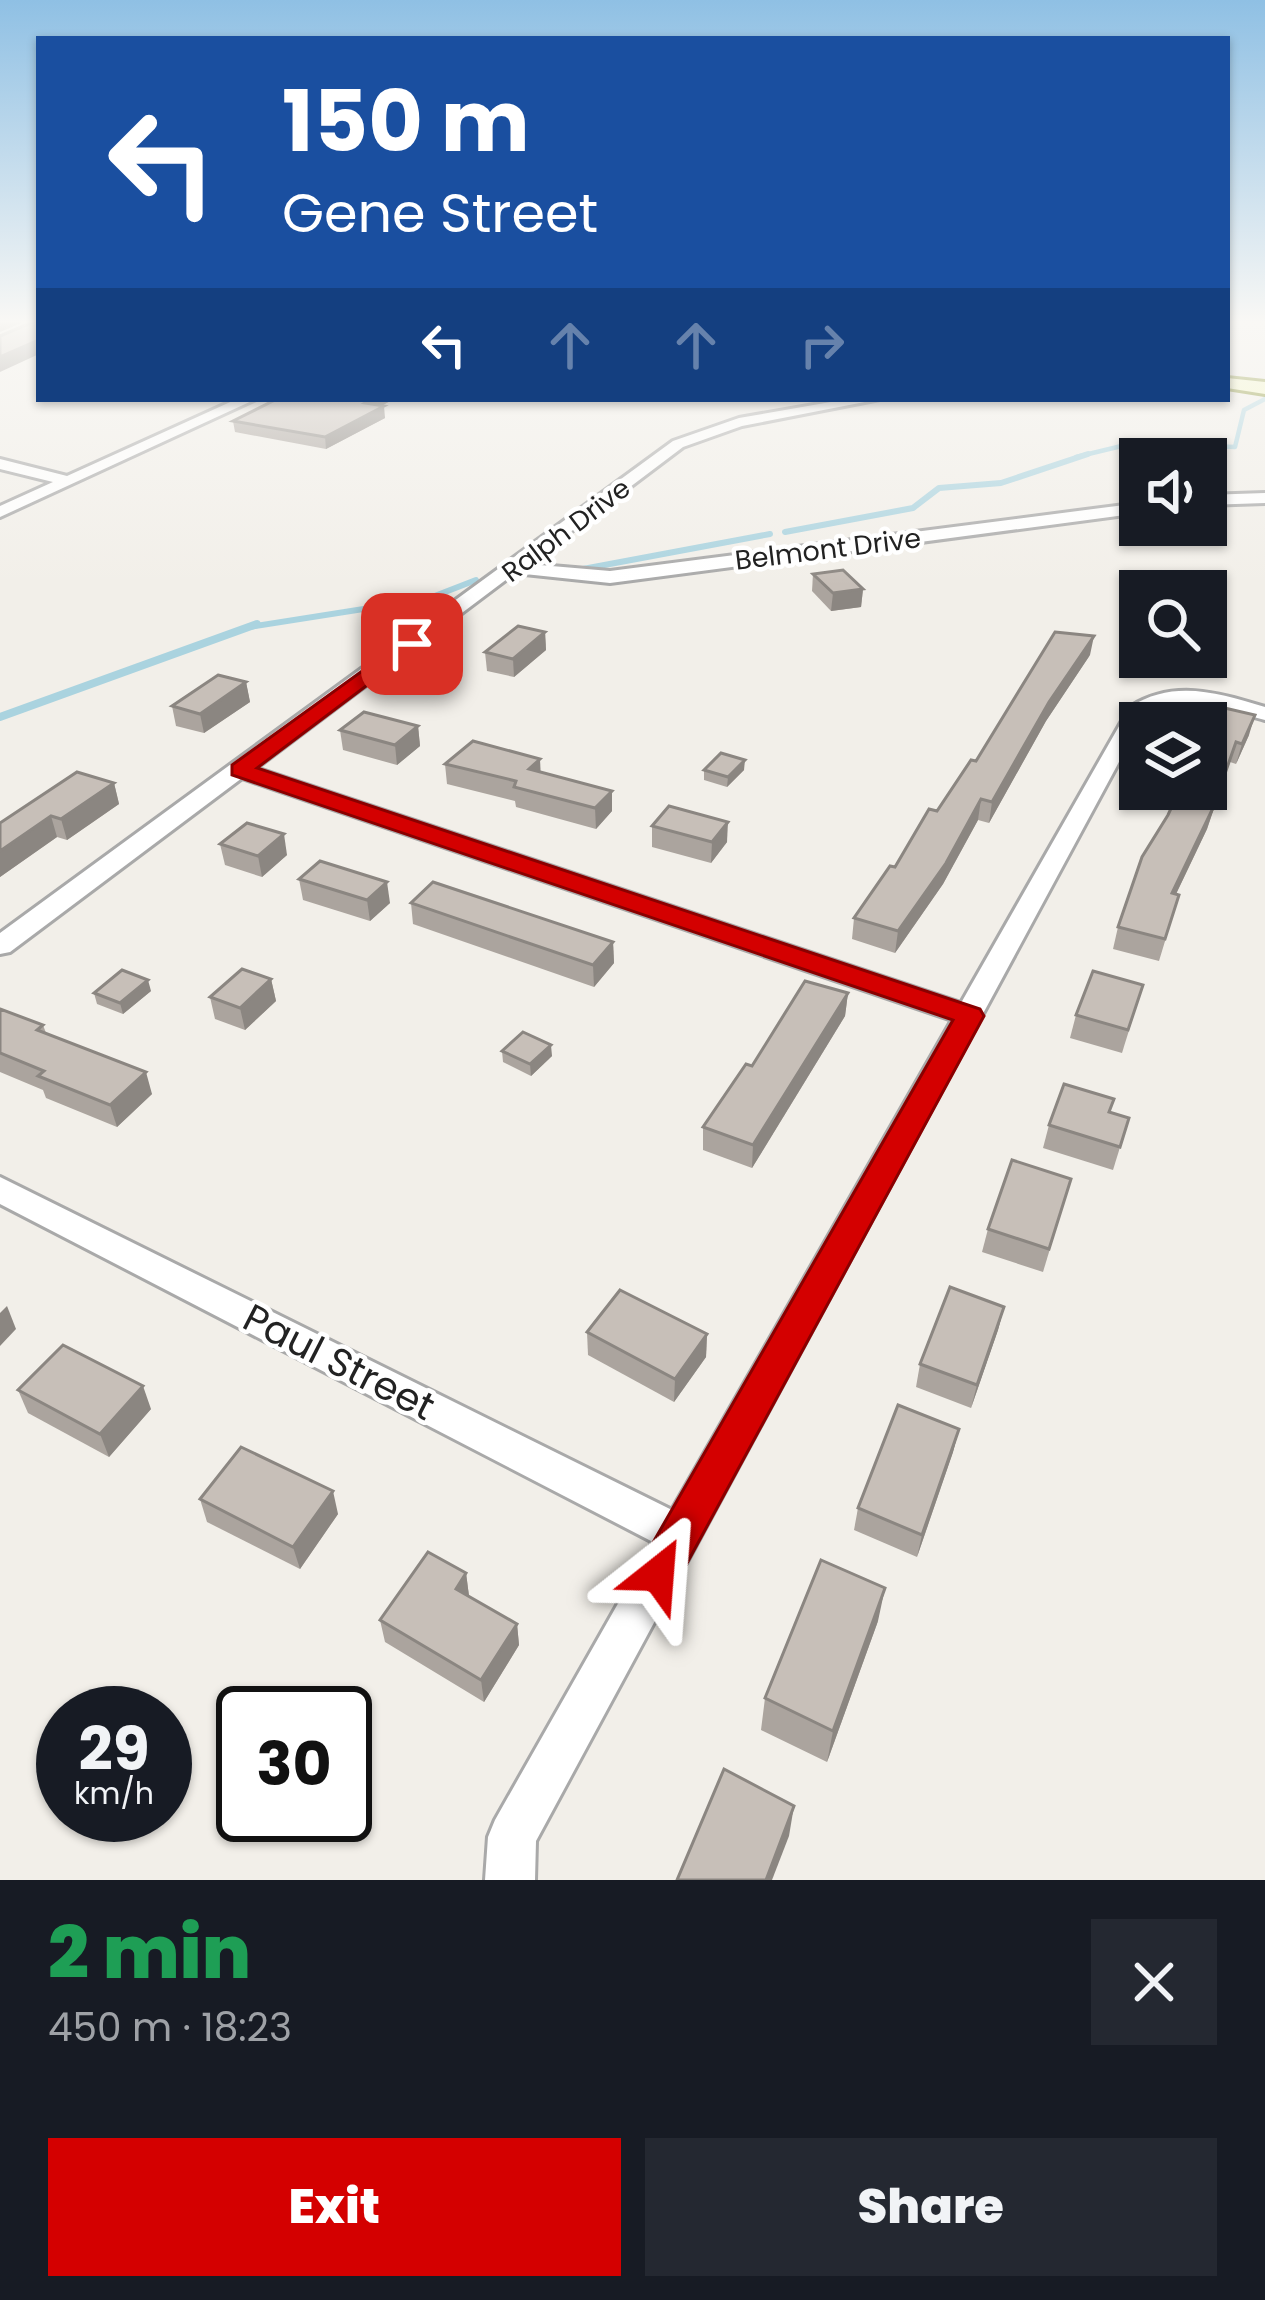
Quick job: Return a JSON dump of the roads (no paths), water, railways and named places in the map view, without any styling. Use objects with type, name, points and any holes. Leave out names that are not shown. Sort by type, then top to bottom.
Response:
[{"type":"street","points":[[0,512],[228,409]]},
{"type":"street","name":"Ralph Drive","points":[[0,946],[678,445],[739,422],[816,409]]},
{"type":"street","points":[[0,464],[68,481]]},
{"type":"street","points":[[1227,499],[1265,498]]},
{"type":"street","name":"Belmont Drive","points":[[515,568],[610,577],[1119,511]]},
{"type":"street","points":[[510,1880],[512,1837],[1138,712],[1167,695],[1198,696],[1265,714]]},
{"type":"street","points":[[240,770],[970,1016]]},
{"type":"street","name":"Paul Street","points":[[0,1189],[679,1534]]},
{"type":"waterway","points":[[1087,454],[1134,443],[1235,447],[1246,409]]},
{"type":"waterway","points":[[785,532],[913,508],[939,488],[1001,483],[1087,454]]},
{"type":"waterway","points":[[1076,457],[1087,454]]},
{"type":"waterway","points":[[583,569],[770,534]]},
{"type":"waterway","points":[[249,627],[427,599],[476,580]]},
{"type":"waterway","points":[[0,717],[257,624]]}]
